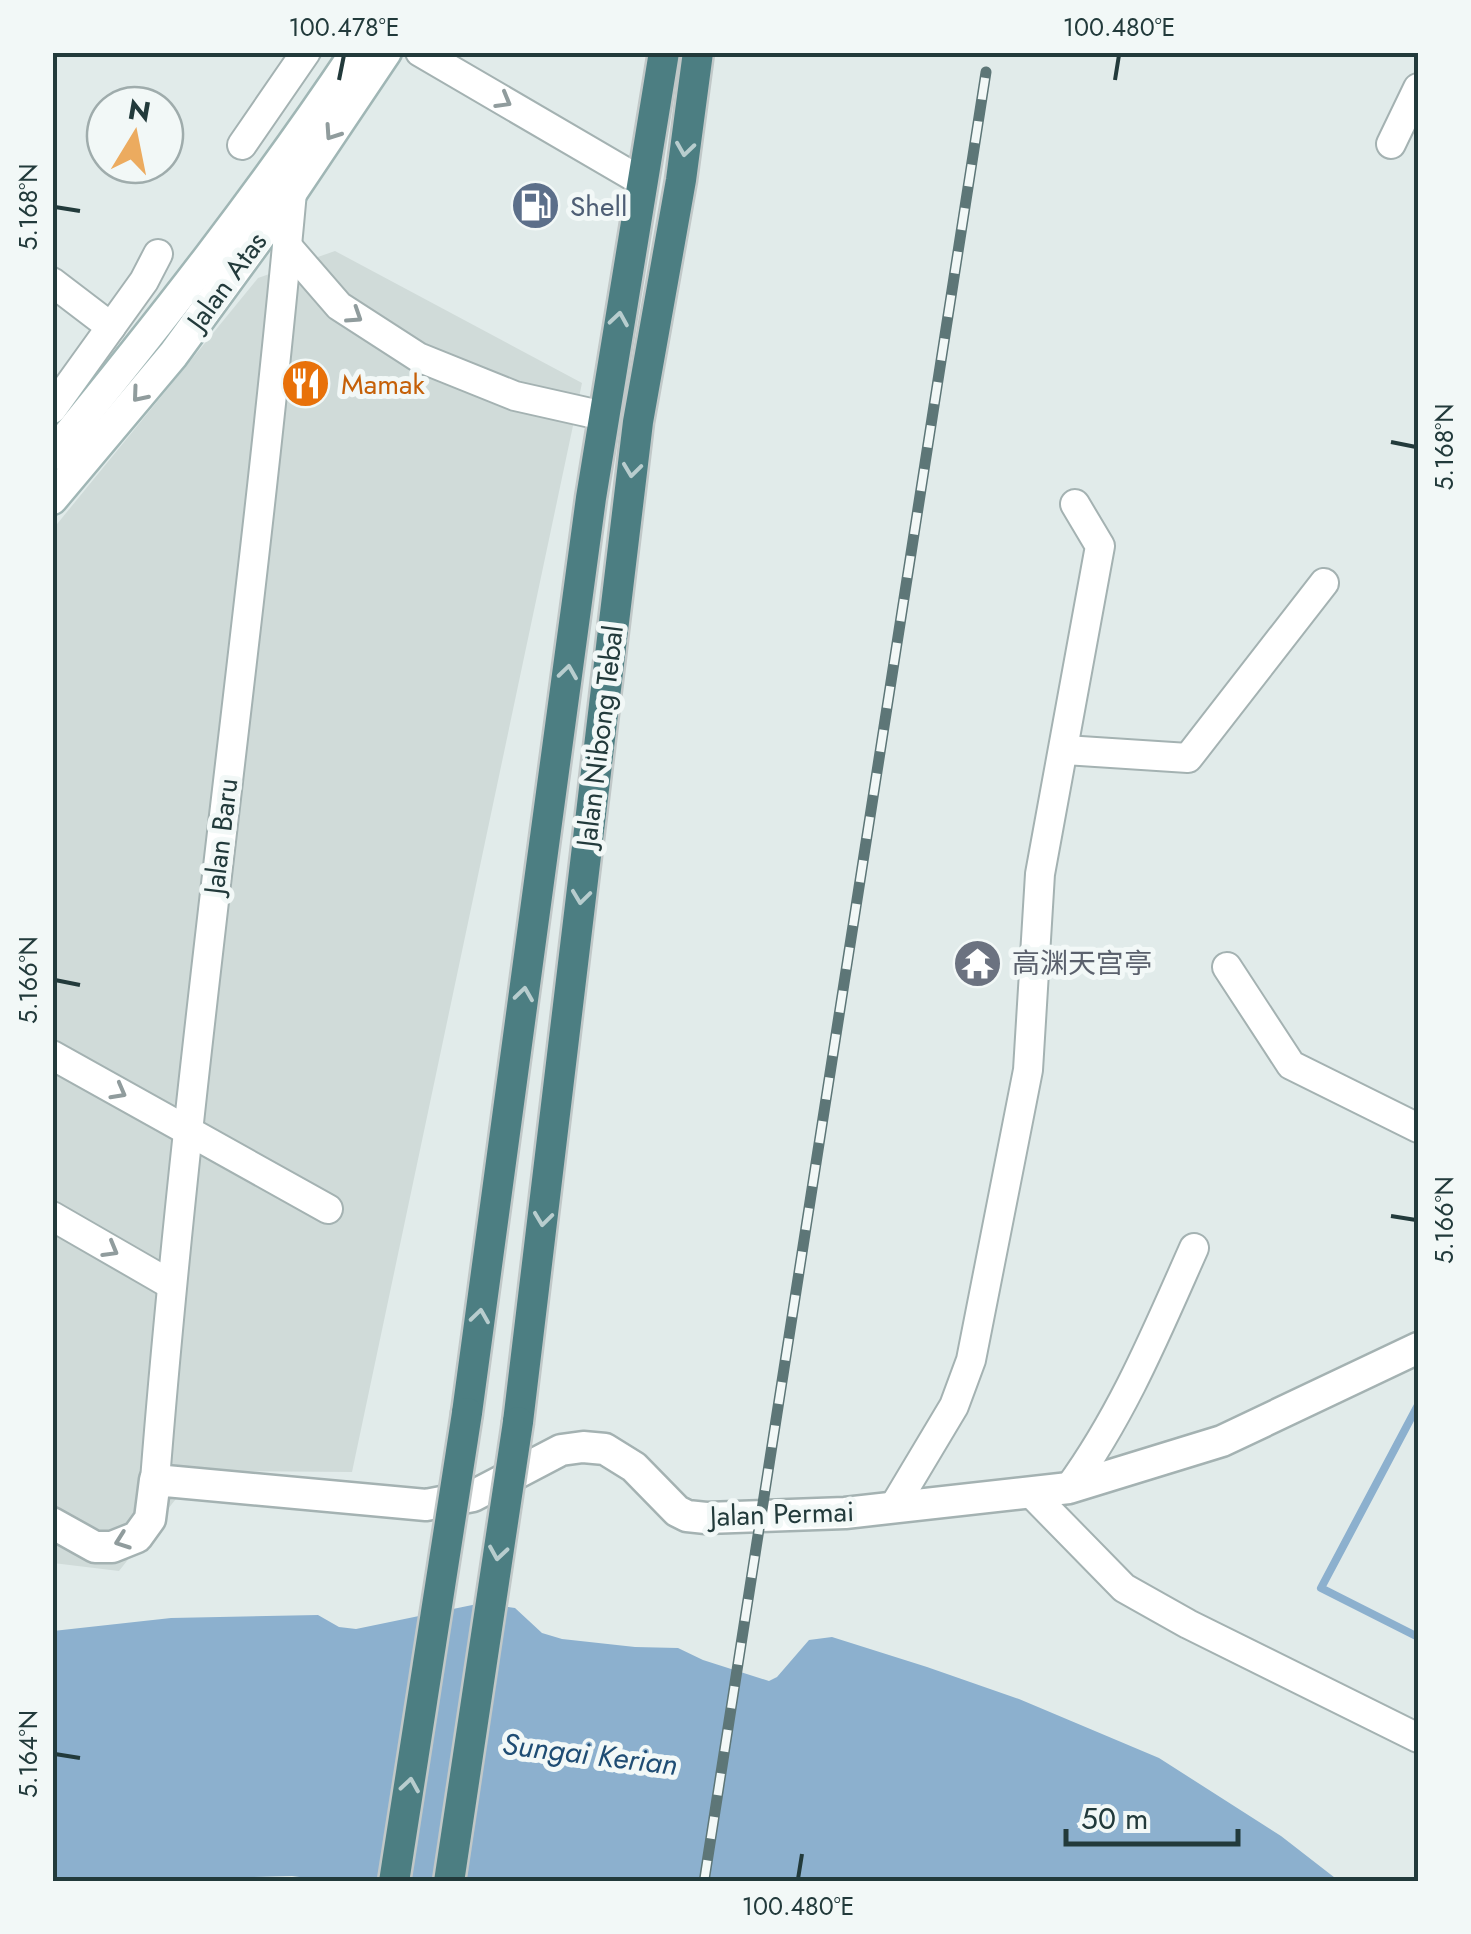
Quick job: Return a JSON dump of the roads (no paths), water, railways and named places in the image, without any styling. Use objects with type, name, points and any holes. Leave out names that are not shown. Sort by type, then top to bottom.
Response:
[{"type":"highway","name":"Jalan Nibong Tebal","points":[[394,1882],[467,1413],[604,416],[664,52]]},
{"type":"highway","name":"Jalan Nibong Tebal","points":[[448,1882],[518,1422],[638,422],[681,180],[698,52]]},
{"type":"street","points":[[242,145],[306,52]]},
{"type":"street","name":"Jalan Atas","points":[[52,455],[175,304],[290,151],[356,52]]},
{"type":"street","name":"Jalan Atas","points":[[52,499],[173,356],[292,192],[386,52]]},
{"type":"street","points":[[420,52],[641,181]]},
{"type":"street","points":[[1390,144],[1418,88]]},
{"type":"street","name":"Jalan Baru","points":[[155,1480],[186,1129],[292,192]]},
{"type":"street","points":[[287,246],[339,306],[418,357],[515,396],[604,416]]},
{"type":"street","points":[[52,409],[144,282],[158,254]]},
{"type":"street","points":[[52,282],[111,327]]},
{"type":"street","points":[[144,282],[175,304]]},
{"type":"street","points":[[893,1508],[954,1406],[971,1360],[1028,1070],[1040,874],[1100,546],[1074,504]]},
{"type":"street","points":[[1064,750],[1188,758],[1324,583]]},
{"type":"street","points":[[1228,967],[1291,1065],[1418,1128]]},
{"type":"street","points":[[52,1054],[328,1210]]},
{"type":"street","points":[[52,1216],[170,1284]]},
{"type":"street","points":[[1068,1488],[1098,1449],[1122,1406],[1194,1248]]},
{"type":"street","name":"Jalan Permai","points":[[155,1480],[426,1505],[474,1496],[560,1450],[583,1447],[605,1449],[634,1466],[660,1496],[687,1516],[846,1513],[1068,1488],[1222,1441],[1418,1348]]},
{"type":"street","points":[[52,1524],[95,1547],[112,1546],[136,1537],[150,1519],[155,1480]]},
{"type":"street","points":[[1031,1493],[1124,1588],[1418,1738]]},
{"type":"water","name":"Sungai Kerian","points":[[482,1603],[515,1608],[542,1633],[562,1639],[678,1648],[769,1681],[809,1640],[832,1637],[927,1667],[1019,1699],[1159,1758],[1281,1836],[1339,1881],[338,1882],[292,1876],[53,1882],[53,1631],[171,1618],[318,1615],[339,1627],[356,1629]]},
{"type":"waterway","points":[[1418,1405],[1321,1588],[1418,1637]]},
{"type":"railway","points":[[704,1882],[986,72]]},
{"type":"place","name":"Shell","points":[[535,206]]},
{"type":"place","name":"Mamak","points":[[306,384]]},
{"type":"place","name":"高渊天宫亭","points":[[977,963]]}]
